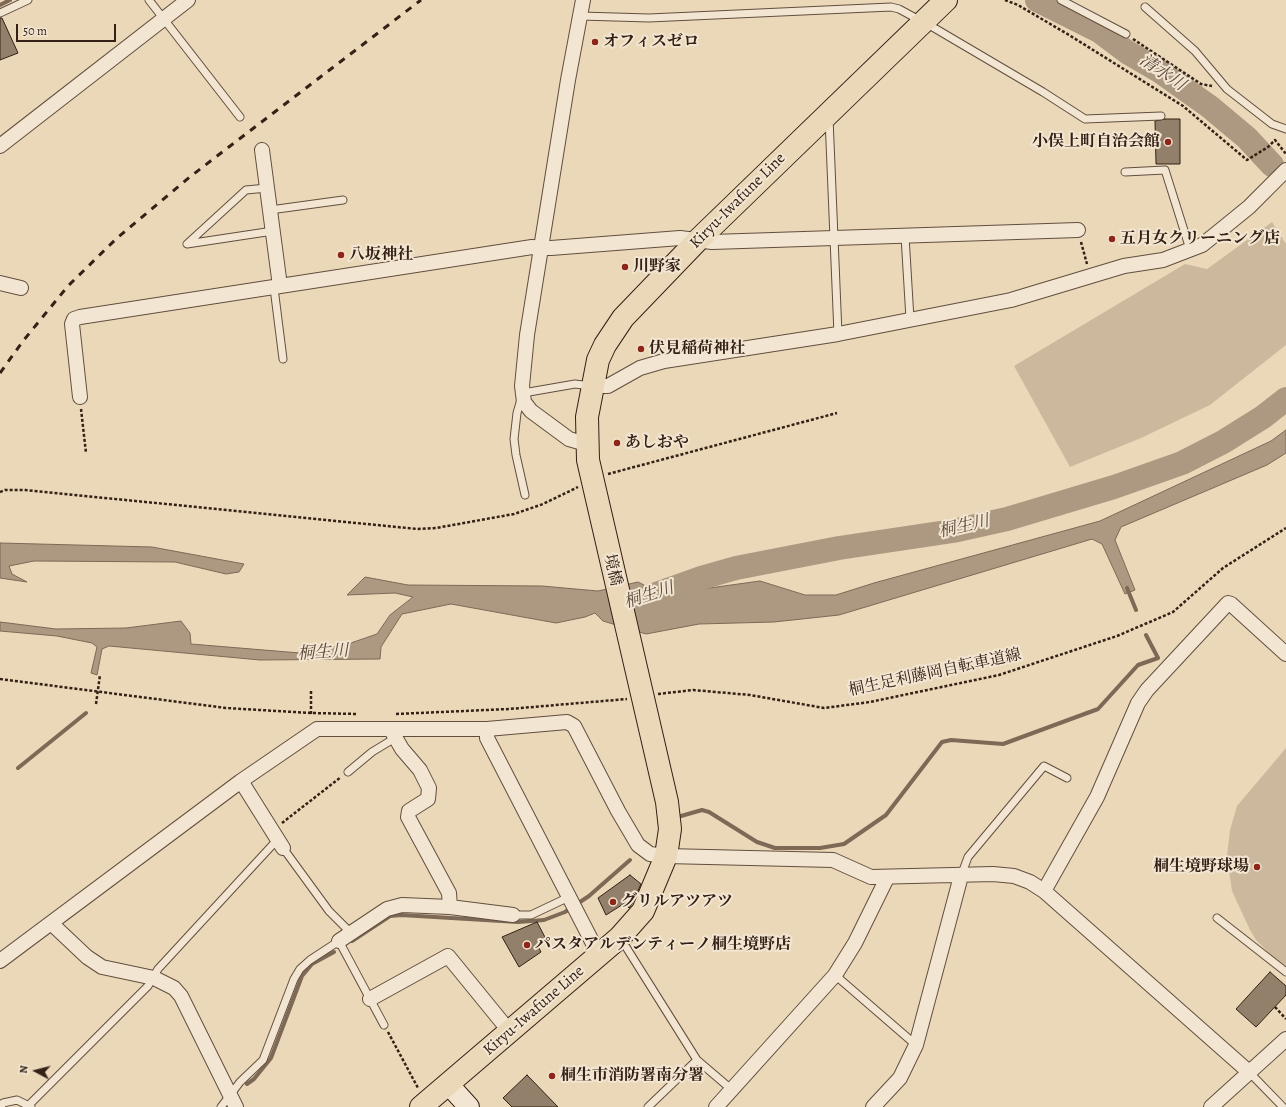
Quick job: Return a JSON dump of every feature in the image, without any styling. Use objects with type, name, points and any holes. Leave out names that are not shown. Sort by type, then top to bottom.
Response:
[{"type":"main road","name":"Kiryu-Iwafune Line","points":[[593,480],[586,444],[587,417],[598,360],[612,332],[623,318],[698,240],[946,0]]},
{"type":"main road","name":"境橋","points":[[593,480],[634,689]]},
{"type":"main road","name":"Kiryu-Iwafune Line","points":[[420,1099],[449,1085],[620,937],[643,911],[666,856],[670,829],[667,802],[634,689]]},
{"type":"main road","points":[[449,1085],[469,1107]]},
{"type":"street","points":[[0,146],[188,0]]},
{"type":"street","points":[[583,0],[523,362],[522,396],[531,411],[553,429],[569,439],[586,444]]},
{"type":"street","points":[[262,150],[273,231],[277,287]]},
{"type":"street","points":[[593,386],[608,386],[640,368],[664,361],[838,334],[1011,300],[1124,266],[1163,260],[1202,244],[1233,220],[1286,170]]},
{"type":"street","points":[[80,397],[72,324],[74,319],[542,247],[551,248],[680,238],[712,242],[1078,230]]},
{"type":"street","points":[[0,282],[21,288]]},
{"type":"street","points":[[1044,891],[1097,797],[1138,703],[1147,690],[1228,603],[1232,604],[1286,654]]},
{"type":"street","points":[[0,961],[52,924],[241,781],[317,729],[393,734],[487,729],[568,722],[574,726],[618,811],[638,845],[650,854],[666,856],[833,860],[871,877],[887,878],[993,874],[1014,876],[1030,882],[1044,891],[1249,1072]]},
{"type":"street","points":[[487,729],[487,738],[599,955]]},
{"type":"street","points":[[393,734],[420,770],[429,788],[428,799],[409,811],[408,817],[449,893],[450,908]]},
{"type":"street","points":[[241,781],[277,840]]},
{"type":"street","points":[[873,1107],[900,1078],[916,1045],[961,876]]},
{"type":"street","points":[[716,1107],[835,974],[855,943],[887,878]]},
{"type":"street","points":[[339,941],[352,934],[387,909],[402,905],[450,908],[513,915]]},
{"type":"street","points":[[52,924],[87,957],[102,967],[154,978],[174,988],[181,996],[236,1107]]},
{"type":"street","points":[[370,999],[448,956],[510,1032]]},
{"type":"street","points":[[1211,1107],[1286,1039]]},
{"type":"lane","points":[[0,13],[28,0]]},
{"type":"lane","points":[[149,0],[240,117]]},
{"type":"lane","points":[[1061,0],[1126,34]]},
{"type":"lane","points":[[580,16],[649,18],[891,7],[899,9],[1043,92],[1085,119],[1161,116]]},
{"type":"lane","points":[[1145,7],[1195,51],[1224,85],[1272,124],[1286,130]]},
{"type":"lane","points":[[829,112],[838,334]]},
{"type":"lane","points":[[1125,172],[1165,170],[1188,243],[1192,249]]},
{"type":"lane","points":[[267,188],[246,190],[187,244],[273,231]]},
{"type":"lane","points":[[270,210],[343,200]]},
{"type":"lane","points":[[905,236],[910,319]]},
{"type":"lane","points":[[277,287],[284,359]]},
{"type":"lane","points":[[525,495],[514,439],[517,413],[522,396],[529,392],[575,384],[593,386]]},
{"type":"lane","points":[[348,772],[393,734]]},
{"type":"lane","points":[[961,876],[968,857],[1044,766],[1067,778]]},
{"type":"lane","points":[[1,1107],[3,1103],[16,1100],[29,1106],[42,1094],[154,978],[158,968],[277,840],[329,911],[352,934]]},
{"type":"lane","points":[[513,915],[532,915],[569,897]]},
{"type":"lane","points":[[1217,918],[1286,972]]},
{"type":"lane","points":[[620,937],[697,1060],[731,1089]]},
{"type":"lane","points":[[221,1107],[230,1094],[263,1060],[294,979],[300,969],[310,960],[339,941],[384,1025]]},
{"type":"lane","points":[[835,974],[916,1045]]},
{"type":"lane","points":[[648,1107],[697,1060]]},
{"type":"lane","points":[[1249,1072],[1283,1107]]},
{"type":"path","points":[[1005,0],[1018,5],[1140,78],[1182,106],[1247,160],[1250,160],[1275,140],[1286,154]]},
{"type":"path","points":[[1126,34],[1201,84],[1224,85]]},
{"type":"path","points":[[1078,230],[1090,276]]},
{"type":"path","points":[[80,397],[86,452]]},
{"type":"path","points":[[0,492],[5,490],[25,490],[417,529],[450,526],[514,514],[543,504],[608,474],[837,413]]},
{"type":"path","name":"桐生足利藤岡自転車道線","points":[[657,694],[693,690],[750,695],[824,708],[870,702],[999,675],[1110,638],[1173,612],[1223,568],[1286,528]]},
{"type":"path","points":[[96,704],[100,675]]},
{"type":"path","points":[[0,679],[226,708],[311,713],[362,714]]},
{"type":"path","points":[[391,714],[509,709],[634,689]]},
{"type":"path","points":[[310,719],[311,690]]},
{"type":"path","points":[[277,840],[348,772]]},
{"type":"path","points":[[1275,1007],[1286,1019]]},
{"type":"path","points":[[384,1025],[420,1099]]},
{"type":"shaded area","points":[[1272,222],[1286,244],[1286,345],[1210,405],[1141,438],[1070,467],[1014,366],[1185,264],[1207,269]]},
{"type":"shaded area","name":"桐生境野球場","points":[[1286,748],[1286,966],[1272,956],[1256,940],[1250,930],[1232,891],[1227,856],[1230,830],[1237,806]]},
{"type":"water","points":[[1286,430],[1286,453],[1267,465],[1121,527],[1115,540],[1135,590],[1125,594],[1102,544],[1092,539],[839,615],[774,622],[699,624],[646,634],[603,621],[595,613],[585,617],[556,623],[451,604],[402,614],[381,647],[380,659],[260,660],[109,646],[102,649],[97,675],[91,673],[97,647],[92,643],[57,636],[0,631],[0,622],[56,629],[126,628],[181,621],[190,633],[191,644],[300,653],[348,644],[377,634],[390,615],[413,597],[395,593],[347,595],[365,577],[408,585],[542,586],[598,591],[638,582],[644,585],[648,594],[673,593],[760,581],[805,595],[836,595],[874,583],[1100,521],[1271,441]]},
{"type":"water","points":[[0,543],[152,547],[244,564],[239,572],[226,574],[175,562],[34,561],[9,566],[12,574],[27,582],[0,578]]},
{"type":"building","points":[[0,18],[2,18],[18,53],[0,60]]},
{"type":"building","name":"小俣上町自治会館","points":[[1180,119],[1180,164],[1156,164],[1155,121]]},
{"type":"building","points":[[630,875],[641,884],[632,904],[629,908],[625,903],[606,915],[598,898]]},
{"type":"building","points":[[537,922],[547,941],[538,946],[541,952],[519,967],[502,937]]},
{"type":"building","points":[[1270,972],[1286,986],[1286,995],[1256,1027],[1236,1009]]},
{"type":"building","points":[[527,1075],[558,1107],[512,1107],[503,1098]]},
{"type":"waterway","points":[[0,5],[10,0]]},
{"type":"waterway","name":"清水川","points":[[1037,0],[1099,31],[1127,52],[1158,70],[1210,107],[1247,138],[1272,165]]},
{"type":"waterway","name":"桐生川","points":[[628,604],[701,578],[736,568],[839,548],[953,531],[1007,519],[1114,487],[1182,463],[1223,442],[1263,417],[1286,399]]},
{"type":"waterway","points":[[1127,588],[1136,610]]},
{"type":"waterway","points":[[681,816],[702,810],[709,812],[757,842],[775,848],[820,848],[844,844],[886,815],[942,742],[951,740],[1003,744],[1098,709],[1138,665],[1158,658],[1146,635]]},
{"type":"waterway","points":[[18,768],[86,713]]},
{"type":"waterway","points":[[352,941],[390,916],[401,915],[518,922],[544,920],[565,912],[589,896],[630,860]]},
{"type":"waterway","points":[[247,1084],[254,1079],[271,1058],[302,976],[312,964],[334,952]]},
{"type":"railway","points":[[0,373],[23,341],[68,286],[116,239],[191,176],[421,0]]},
{"type":"place","name":"オフィスゼロ","points":[[595,42]]},
{"type":"place","name":"小俣上町自治会館","points":[[1168,142]]},
{"type":"place","name":"五月女クリーニング店","points":[[1112,239]]},
{"type":"place","name":"八坂神社","points":[[341,255]]},
{"type":"place","name":"川野家","points":[[625,267]]},
{"type":"place","name":"伏見稲荷神社","points":[[641,349]]},
{"type":"place","name":"あしおや","points":[[617,443]]},
{"type":"place","name":"桐生境野球場","points":[[1257,867]]},
{"type":"place","name":"グリルアツアツ","points":[[613,902]]},
{"type":"place","name":"パスタアルデンティーノ桐生境野店","points":[[527,945]]},
{"type":"place","name":"桐生市消防署南分署","points":[[552,1076]]}]
